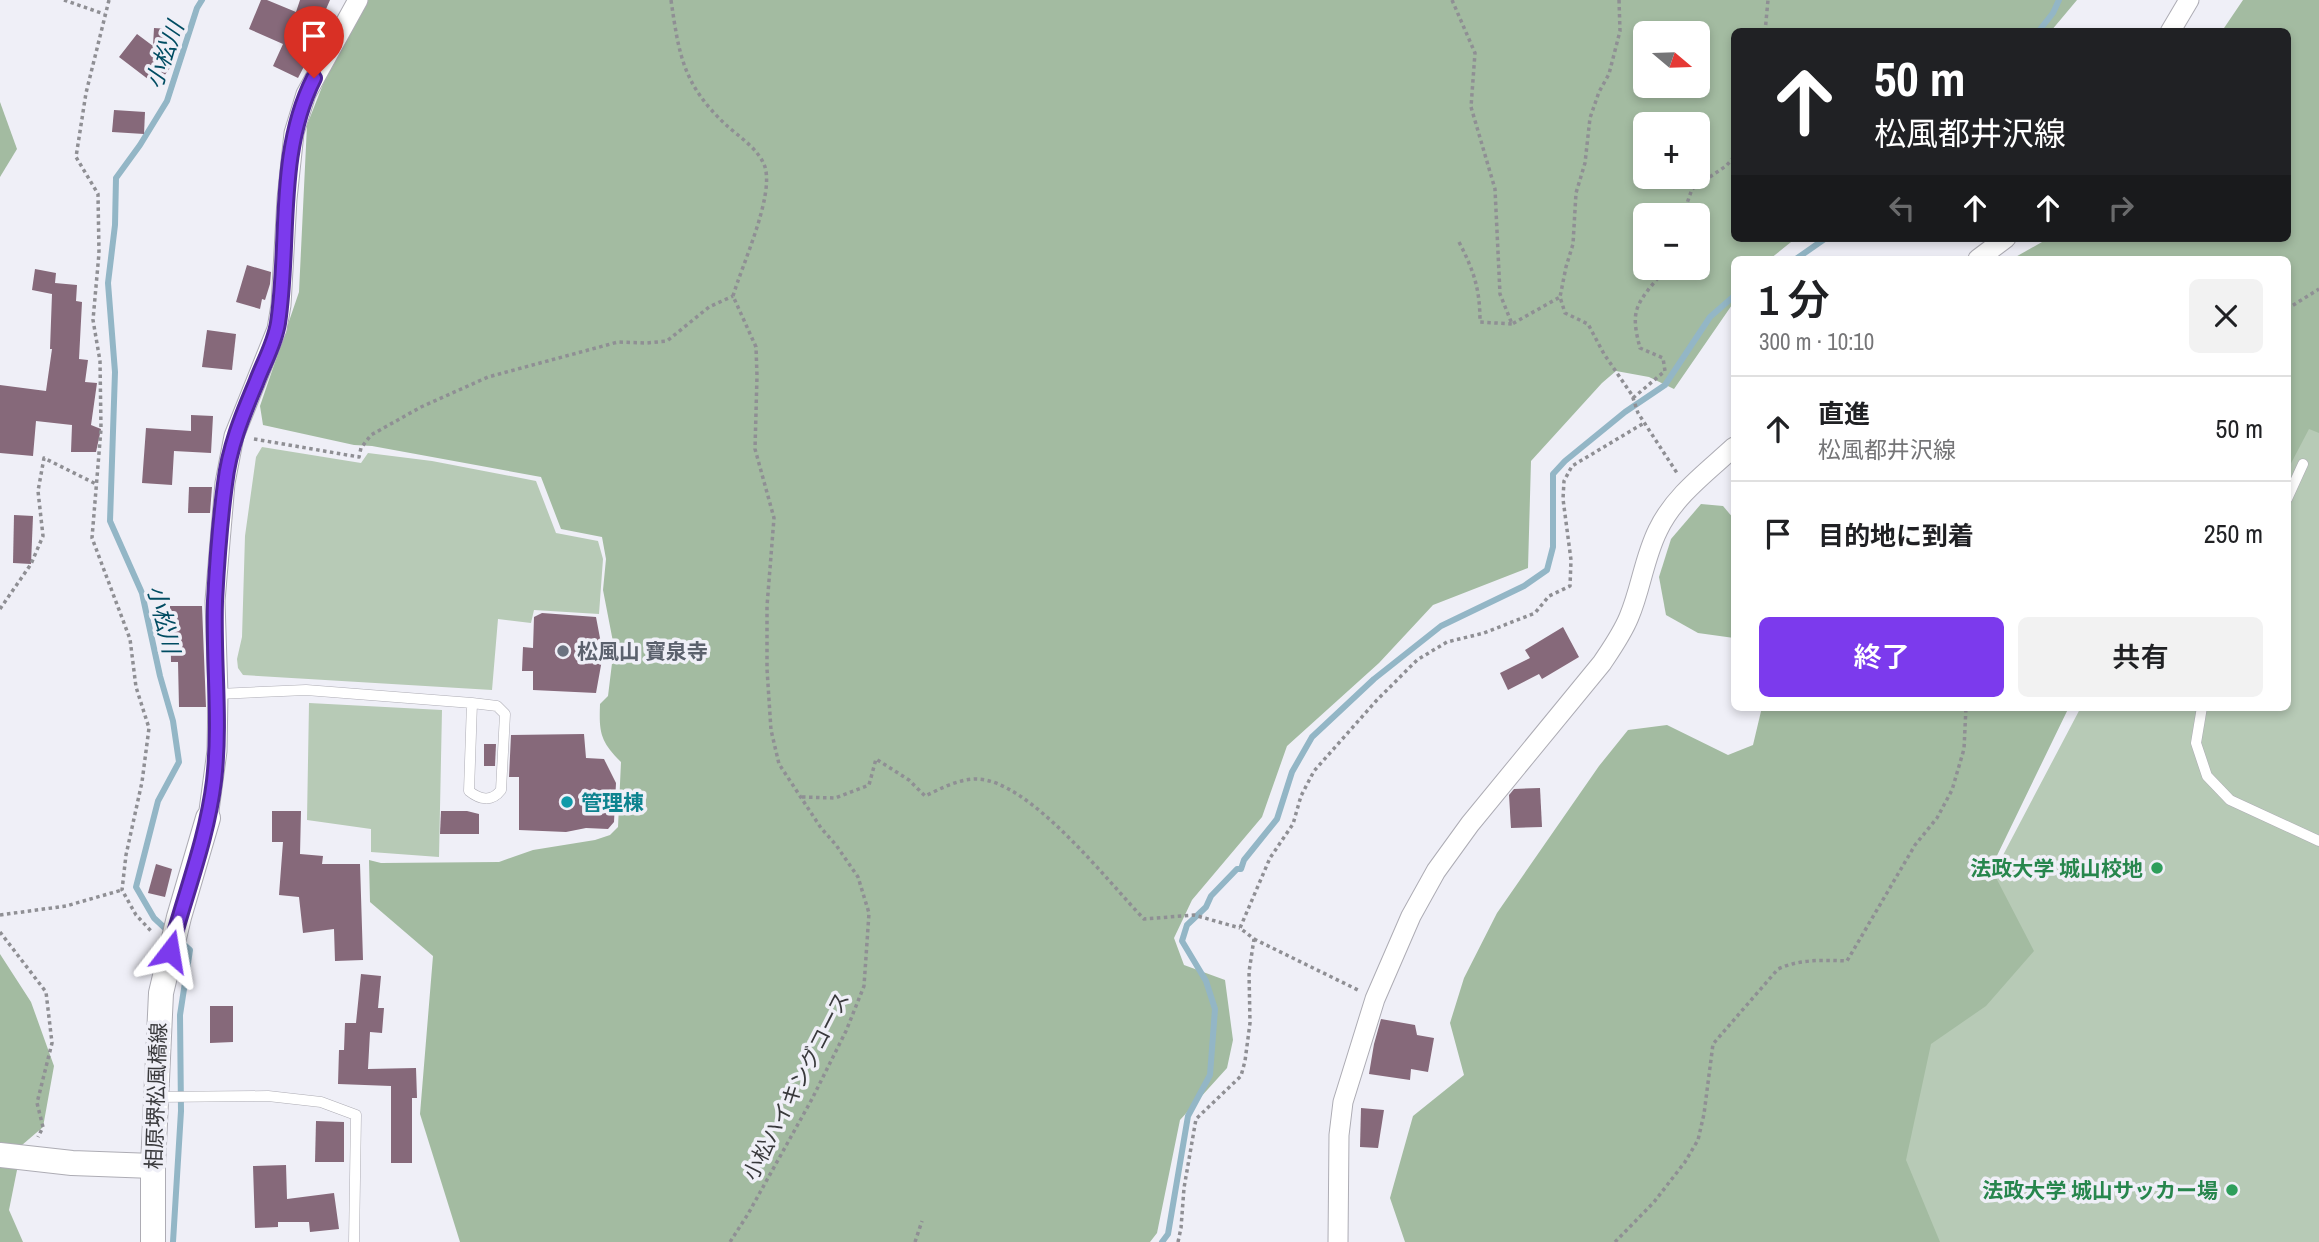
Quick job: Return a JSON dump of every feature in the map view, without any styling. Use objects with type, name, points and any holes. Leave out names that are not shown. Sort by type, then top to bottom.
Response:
[{"type":"street","points":[[208,818],[216,751],[218,694],[215,601],[225,482],[234,436],[277,329],[294,133],[306,94],[358,0]]},
{"type":"street","points":[[2172,28],[2189,0]]},
{"type":"street","points":[[1982,256],[2001,242]]},
{"type":"street","points":[[1338,1242],[1339,1135],[1343,1102],[1376,999],[1412,916],[1436,871],[1470,824],[1602,663],[1619,638],[1630,616],[1658,529],[1673,507],[1731,450]]},
{"type":"street","name":"相原堺松風橋線","points":[[153,1242],[153,1166],[164,1096],[158,1022],[161,993],[179,917],[208,818]]},
{"type":"street","points":[[0,1155],[72,1164],[153,1166]]},
{"type":"lane","points":[[2291,490],[2302,464]]},
{"type":"lane","points":[[218,694],[306,690],[472,703],[497,706],[505,714],[501,790],[492,798],[482,799],[469,791],[472,703]]},
{"type":"lane","points":[[2201,711],[2196,743],[2207,776],[2230,800],[2319,841]]},
{"type":"lane","points":[[164,1096],[268,1096],[321,1102],[356,1115],[354,1242]]},
{"type":"path","points":[[64,0],[104,14]]},
{"type":"path","points":[[109,0],[86,93],[76,157],[98,194],[99,253],[93,320],[100,361],[101,429],[92,538],[130,639],[136,687],[149,728],[122,890],[136,915],[170,951]]},
{"type":"path","points":[[234,436],[359,457],[361,448],[371,435],[421,407],[488,377],[618,342],[667,341],[709,307],[733,296],[763,205],[765,167],[754,150],[723,122],[692,86],[680,57],[671,0]]},
{"type":"path","points":[[1452,0],[1475,53],[1471,107],[1495,189],[1500,294],[1512,324]]},
{"type":"path","points":[[1619,0],[1620,32],[1609,74],[1590,118],[1585,163],[1576,193],[1573,244],[1560,297],[1565,313],[1588,324],[1632,396],[1644,423],[1688,490]]},
{"type":"path","points":[[1765,28],[1768,0]]},
{"type":"path","points":[[1687,203],[1692,189],[1731,160]]},
{"type":"path","points":[[1459,242],[1473,268],[1478,287],[1480,322],[1512,324],[1560,297]]},
{"type":"path","points":[[1632,396],[1650,386],[1665,371],[1663,358],[1640,348],[1636,329],[1637,308],[1655,280]]},
{"type":"path","points":[[2291,306],[2319,289]]},
{"type":"path","name":"小松ハイキングコース","points":[[730,1242],[812,1099],[846,1031],[864,986],[869,913],[858,877],[779,764],[771,730],[767,606],[774,519],[755,449],[756,347],[733,296]]},
{"type":"path","points":[[1241,928],[1270,858],[1293,824],[1301,796],[1314,771],[1376,701],[1417,660],[1447,642],[1484,633],[1535,613],[1549,596],[1570,586],[1571,560],[1563,499],[1564,481],[1572,466],[1644,423]]},
{"type":"path","points":[[0,609],[31,564],[43,536],[38,491],[44,458],[96,484]]},
{"type":"path","points":[[1615,1242],[1654,1202],[1685,1162],[1698,1140],[1713,1044],[1778,969],[1815,960],[1847,961],[1915,845],[1937,818],[1952,790],[1965,749],[1966,711]]},
{"type":"path","points":[[801,797],[835,798],[869,785],[876,759],[909,780],[925,796],[953,784],[975,779],[993,782],[1025,799],[1053,823],[1144,919],[1194,915],[1241,928],[1254,939],[1376,999]]},
{"type":"path","points":[[0,915],[66,906],[122,890]]},
{"type":"path","points":[[0,932],[46,992],[52,1043],[37,1103],[43,1127],[29,1159]]},
{"type":"path","points":[[1178,1242],[1196,1119],[1241,1076],[1245,1061],[1250,1023],[1249,972],[1254,939]]},
{"type":"path","points":[[915,1242],[922,1221]]},
{"type":"green space","points":[[368,0],[2077,0],[2054,28],[1731,28],[1731,242],[1791,242],[1774,256],[1731,256],[1731,306],[1674,389],[1649,377],[1616,371],[1531,461],[1528,568],[1433,605],[1379,663],[1287,746],[1262,817],[1192,900],[1174,938],[1184,965],[1225,980],[1233,1040],[1227,1068],[1180,1120],[1157,1233],[1150,1242],[460,1242],[420,1114],[433,956],[370,902],[369,860],[381,863],[499,862],[533,850],[595,840],[610,835],[618,827],[621,762],[605,742],[600,722],[600,704],[608,696],[614,647],[603,590],[606,559],[602,537],[561,529],[541,477],[354,445],[263,425],[260,406],[299,292],[307,125],[329,69]]},
{"type":"green space","points":[[2243,0],[2319,0],[2319,433],[2309,429],[2291,463],[2291,256],[2017,256],[2042,242],[2291,242],[2291,28],[2224,28]]},
{"type":"green space","points":[[0,102],[17,149],[0,177]]},
{"type":"green space","name":"法政大学 城山校地","points":[[2308,417],[2319,420],[2319,1242],[1912,1242],[1878,1165],[1911,1030],[2079,711],[2291,711],[2291,453]]},
{"type":"green space","points":[[262,447],[361,463],[368,453],[432,461],[536,481],[556,533],[598,541],[603,559],[599,614],[534,610],[531,623],[498,619],[492,690],[243,675],[238,668],[237,659],[242,637],[245,536],[256,457]]},
{"type":"green space","points":[[1701,504],[1723,506],[1731,515],[1731,638],[1698,633],[1666,615],[1659,577],[1671,539]]},
{"type":"green space","points":[[309,703],[442,710],[439,857],[371,852],[371,829],[307,820]]},
{"type":"green space","points":[[1761,711],[2067,711],[1991,868],[2034,951],[1986,1006],[1931,1044],[1906,1160],[1940,1242],[1405,1242],[1390,1198],[1413,1116],[1464,1075],[1450,1023],[1464,978],[1497,913],[1599,766],[1628,730],[1667,725],[1728,755],[1753,745]]},
{"type":"green space","points":[[0,954],[31,1002],[54,1066],[43,1127],[22,1145],[9,1210],[23,1242],[0,1242]]},
{"type":"building","points":[[261,0],[296,12],[300,0],[330,0],[320,23],[316,22],[304,52],[310,55],[298,78],[273,66],[283,44],[249,29]]},
{"type":"building","points":[[154,28],[169,29],[169,58],[174,62],[157,86],[119,57],[137,34],[153,46]]},
{"type":"building","points":[[114,110],[145,112],[144,134],[112,132]]},
{"type":"building","points":[[247,265],[271,272],[270,284],[260,309],[236,302]]},
{"type":"building","points":[[35,269],[56,273],[55,283],[77,285],[76,301],[82,302],[79,359],[88,360],[85,382],[97,383],[91,425],[101,429],[96,452],[71,452],[72,425],[36,421],[33,456],[0,453],[0,385],[46,391],[52,349],[52,294],[32,290]]},
{"type":"building","points":[[207,330],[236,334],[232,370],[202,367]]},
{"type":"building","points":[[191,415],[213,416],[211,453],[174,451],[172,485],[142,483],[146,428],[191,431]]},
{"type":"building","points":[[189,487],[212,487],[210,513],[188,513]]},
{"type":"building","points":[[14,515],[33,516],[31,564],[13,563]]},
{"type":"building","points":[[170,606],[202,606],[206,707],[179,707],[178,662],[171,662]]},
{"type":"building","name":"松風山 寶泉寺","points":[[542,613],[596,617],[603,654],[596,693],[533,690],[533,671],[522,671],[523,647],[533,648],[534,617]]},
{"type":"building","points":[[1563,627],[1579,657],[1542,679],[1539,674],[1508,690],[1500,673],[1530,658],[1525,650]]},
{"type":"building","name":"管理棟","points":[[584,734],[586,758],[604,759],[616,783],[614,822],[608,829],[586,828],[566,832],[519,830],[519,777],[509,777],[511,735]]},
{"type":"building","points":[[484,744],[496,744],[495,766],[484,766]]},
{"type":"building","points":[[1540,788],[1542,827],[1511,828],[1509,795],[1514,789]]},
{"type":"building","points":[[272,811],[301,811],[300,854],[323,856],[322,864],[360,864],[363,960],[335,961],[334,929],[303,933],[299,897],[279,895],[283,842],[272,842]]},
{"type":"building","points":[[441,811],[479,814],[479,834],[440,834]]},
{"type":"building","points":[[156,864],[172,869],[165,897],[148,893]]},
{"type":"building","points":[[361,974],[381,976],[378,1008],[384,1008],[382,1033],[370,1032],[368,1069],[416,1068],[417,1098],[412,1098],[412,1163],[391,1163],[391,1086],[338,1084],[339,1050],[344,1050],[345,1023],[356,1023]]},
{"type":"building","points":[[210,1006],[233,1006],[233,1042],[210,1043]]},
{"type":"building","points":[[1381,1019],[1415,1025],[1417,1035],[1434,1038],[1428,1072],[1411,1069],[1410,1080],[1369,1074]]},
{"type":"building","points":[[1361,1108],[1384,1110],[1378,1148],[1360,1147]]},
{"type":"building","points":[[316,1121],[344,1122],[344,1162],[315,1162]]},
{"type":"building","points":[[286,1165],[287,1199],[334,1193],[339,1229],[310,1232],[309,1222],[278,1222],[278,1227],[255,1228],[253,1166]]},
{"type":"waterway","name":"小松川","points":[[169,932],[154,918],[136,887],[158,801],[179,762],[173,721],[142,593],[110,521],[115,372],[108,283],[115,225],[116,178],[167,101],[197,8],[202,0]]},
{"type":"waterway","points":[[2041,28],[2059,0]]},
{"type":"waterway","points":[[1800,256],[1820,242]]},
{"type":"waterway","points":[[1162,1242],[1168,1234],[1188,1116],[1210,1075],[1215,1009],[1206,981],[1182,941],[1187,925],[1206,907],[1211,896],[1237,869],[1241,869],[1244,860],[1277,819],[1292,772],[1312,737],[1374,679],[1441,626],[1524,586],[1547,570],[1553,547],[1553,474],[1625,412],[1665,385],[1710,317],[1731,299]]},
{"type":"waterway","name":"小松川","points":[[173,1242],[181,1111],[180,1015],[190,950],[180,941]]},
{"type":"place","name":"松風山 寶泉寺","points":[[563,651]]},
{"type":"place","name":"管理棟","points":[[567,802]]},
{"type":"place","name":"法政大学 城山校地","points":[[2157,868]]},
{"type":"place","name":"法政大学 城山サッカー場","points":[[2232,1190]]},
{"type":"route","points":[[170,951],[208,818],[214,782],[218,694],[215,601],[225,482],[234,436],[277,329],[294,133],[314,78]]}]
